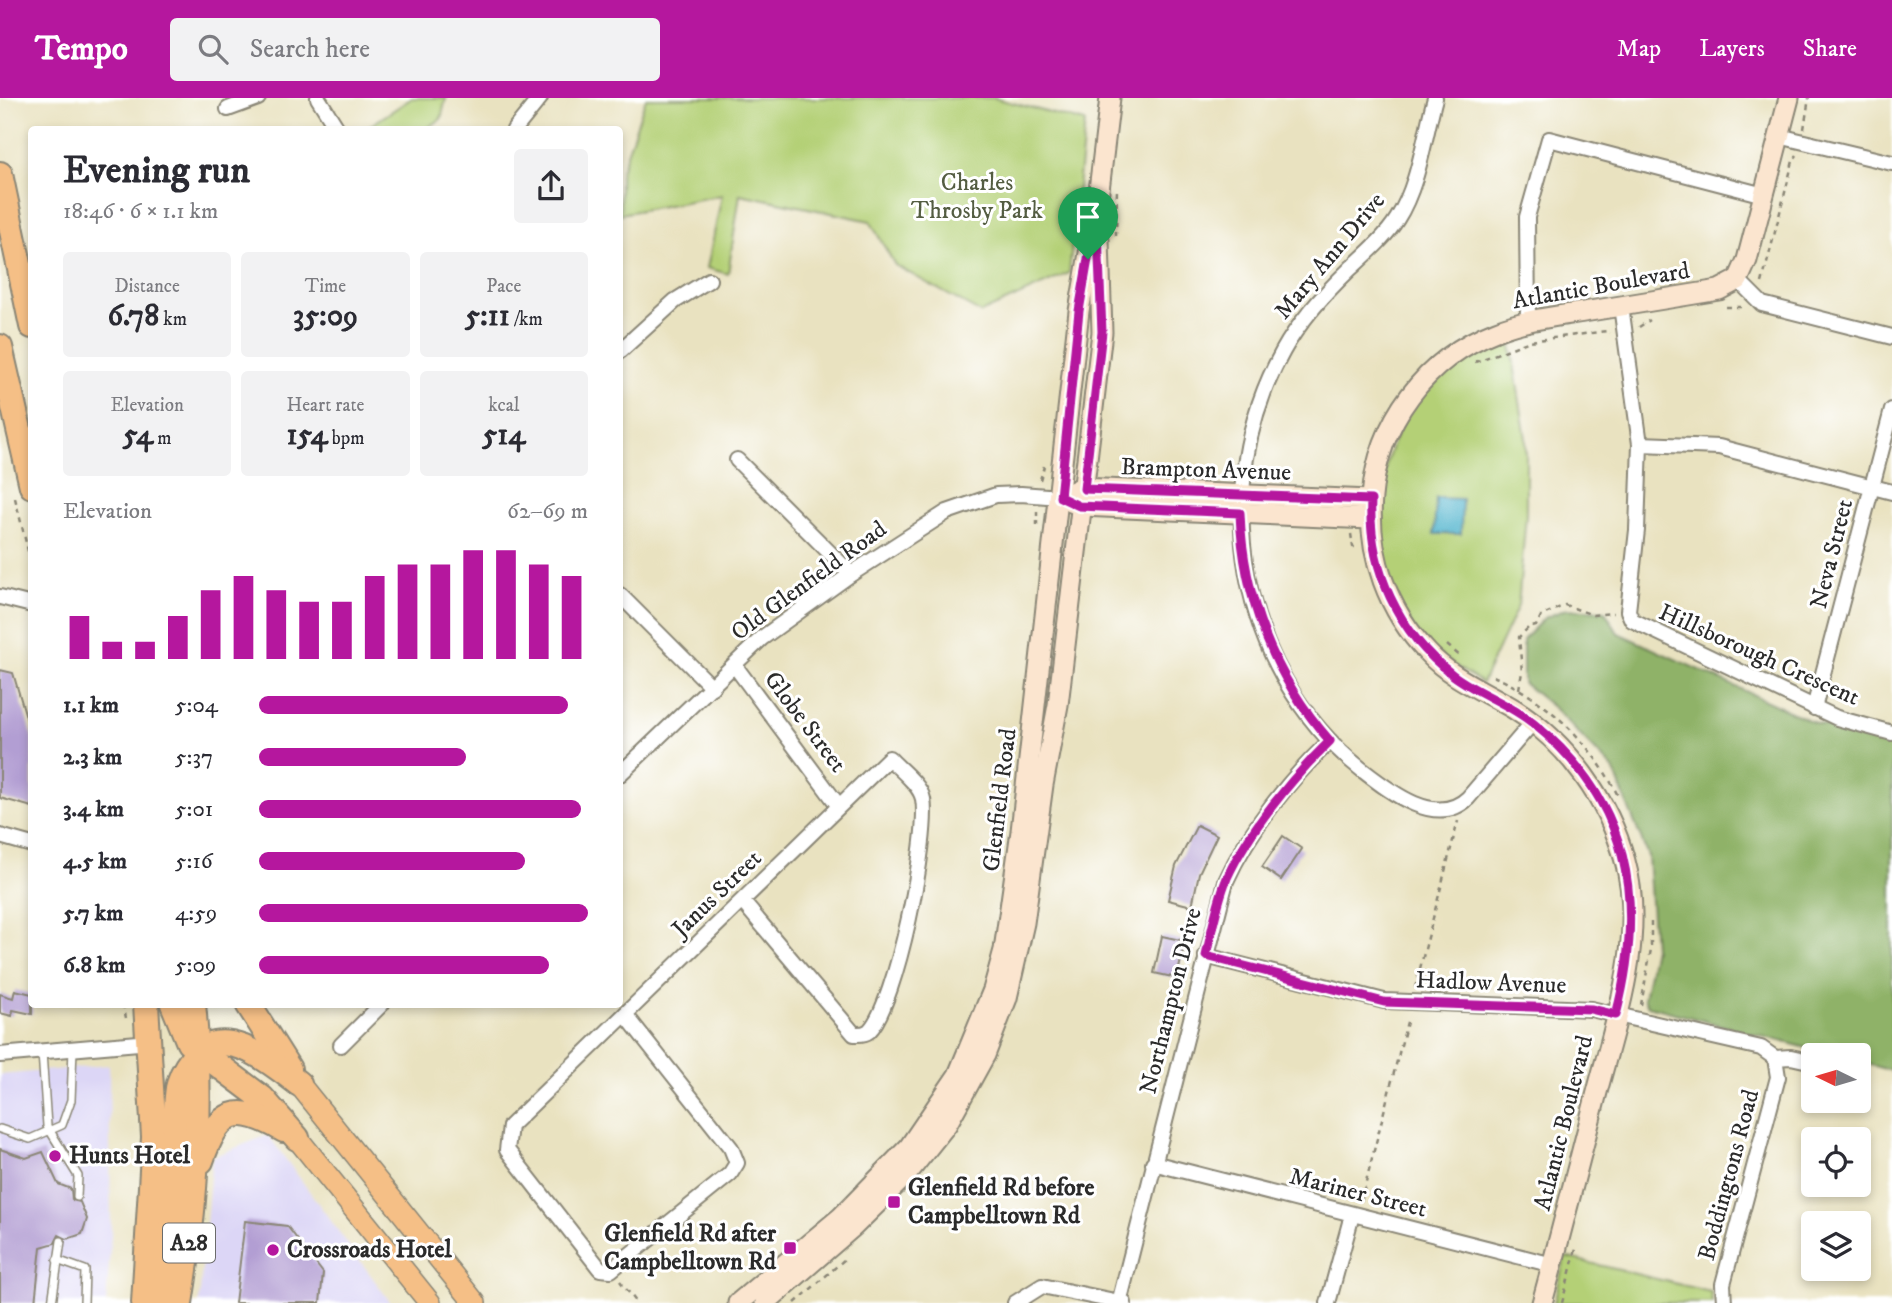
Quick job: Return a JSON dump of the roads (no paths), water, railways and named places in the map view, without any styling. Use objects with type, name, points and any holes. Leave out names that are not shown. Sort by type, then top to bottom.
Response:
[{"type":"highway","points":[[0,174],[28,307]]},
{"type":"highway","points":[[0,347],[28,469]]},
{"type":"highway","name":"A28","points":[[144,1303],[154,1137],[146,1008]]},
{"type":"highway","points":[[174,1008],[181,1031],[197,1052],[262,1098],[297,1138]]},
{"type":"highway","name":"A28","points":[[180,1303],[194,1183],[197,1052],[193,1008]]},
{"type":"highway","points":[[251,1008],[299,1084]]},
{"type":"highway","points":[[163,1303],[170,1235],[178,1087],[182,1074],[197,1052],[222,1044],[237,1045],[265,1057],[299,1084]]},
{"type":"highway","points":[[194,1183],[214,1129],[222,1119],[234,1114],[260,1117],[297,1138]]},
{"type":"main road","name":"Glenfield Road","points":[[738,1303],[841,1217],[909,1147],[958,1075],[993,990],[1010,910],[1060,497],[1079,311],[1097,207],[1110,98]]},
{"type":"main road","points":[[1738,280],[1747,260],[1789,98]]},
{"type":"main road","name":"Glenfield Road","points":[[765,1303],[907,1174],[947,1124],[985,1055],[1007,998],[1024,923],[1043,785],[1058,705],[1102,332],[1097,207]]},
{"type":"main road","name":"Atlantic Boulevard","points":[[1542,1303],[1616,1015],[1630,945],[1632,909],[1626,862],[1593,789],[1568,756],[1532,722],[1454,676],[1414,636],[1382,579],[1370,536],[1373,476],[1385,435],[1423,380],[1457,351],[1496,331],[1528,321],[1719,290],[1738,280]]},
{"type":"main road","name":"Brampton Avenue","points":[[1060,497],[1371,509]]},
{"type":"main road","points":[[299,1084],[475,1303]]},
{"type":"main road","points":[[297,1138],[430,1303]]},
{"type":"main road","points":[[777,1303],[810,1264]]},
{"type":"main road","points":[[454,1276],[481,1303]]},
{"type":"street","points":[[228,109],[258,98]]},
{"type":"street","points":[[318,98],[336,126]]},
{"type":"street","points":[[517,126],[541,98]]},
{"type":"street","name":"Mary Ann Drive","points":[[1435,98],[1409,195],[1397,219],[1320,300],[1296,331],[1276,365],[1260,402],[1249,439],[1241,504],[1245,572],[1266,639],[1299,701],[1330,741],[1398,795],[1422,806],[1447,811],[1468,798],[1532,722]]},
{"type":"street","points":[[1779,136],[1892,163]]},
{"type":"street","points":[[1528,321],[1527,217],[1549,139],[1764,195]]},
{"type":"street","points":[[623,348],[675,301],[709,280]]},
{"type":"street","points":[[1738,280],[1762,304],[1892,337]]},
{"type":"street","name":"Hillsborough Crescent","points":[[1622,306],[1640,444],[1637,530],[1628,611],[1640,626],[1814,708],[1838,718],[1892,733]]},
{"type":"street","name":"Neva Street","points":[[1814,708],[1892,410]]},
{"type":"street","points":[[1640,444],[1719,447],[1892,492]]},
{"type":"street","points":[[737,460],[851,574]]},
{"type":"street","name":"Old Glenfield Road","points":[[623,771],[762,638],[851,574],[947,512],[975,500],[1021,494],[1060,497]]},
{"type":"street","points":[[0,597],[28,604]]},
{"type":"street","points":[[623,598],[712,687]]},
{"type":"street","name":"Globe Street","points":[[735,666],[838,805]]},
{"type":"street","name":"Northampton Drive","points":[[1121,1303],[1153,1163],[1219,902],[1234,863],[1249,838],[1313,757],[1330,741]]},
{"type":"street","name":"Janus Street","points":[[625,1014],[730,1147],[737,1163],[730,1174],[611,1270],[600,1269],[506,1150],[510,1126],[838,805],[889,758],[920,791],[924,818],[910,918],[888,998],[870,1030],[862,1035],[854,1034],[742,901]]},
{"type":"street","points":[[0,836],[28,844]]},
{"type":"street","name":"Hadlow Avenue","points":[[1206,956],[1384,1002],[1591,1009],[1762,1048],[1775,1058],[1801,1059]]},
{"type":"street","points":[[341,1045],[378,1008]]},
{"type":"street","points":[[0,1055],[150,1042]]},
{"type":"street","name":"Boddingtons Road","points":[[1724,1303],[1723,1284],[1778,1077],[1775,1058]]},
{"type":"street","name":"Mariner Street","points":[[1153,1163],[1553,1265]]},
{"type":"street","points":[[1328,1303],[1352,1215]]},
{"type":"street","points":[[1015,1303],[1042,1286],[1121,1303]]},
{"type":"lane","points":[[0,1129],[30,1139],[62,1125],[68,1115],[73,1049]]},
{"type":"lane","points":[[42,1052],[46,1118],[50,1132],[78,1176],[77,1197]]},
{"type":"lane","points":[[52,1303],[61,1241]]},
{"type":"lane","points":[[57,1260],[85,1270],[84,1303]]},
{"type":"water","points":[[1436,498],[1462,499],[1461,534],[1434,534]]},
{"type":"place","name":"Hunts Hotel","points":[[55,1156]]},
{"type":"place","name":"Glenfield Rd before Campbelltown Rd","points":[[894,1202]]},
{"type":"place","name":"Glenfield Rd after Campbelltown Rd","points":[[790,1248]]},
{"type":"place","name":"Crossroads Hotel","points":[[273,1250]]},
{"type":"park label","name":"Charles Throsby Park","points":[[977,197]]}]
